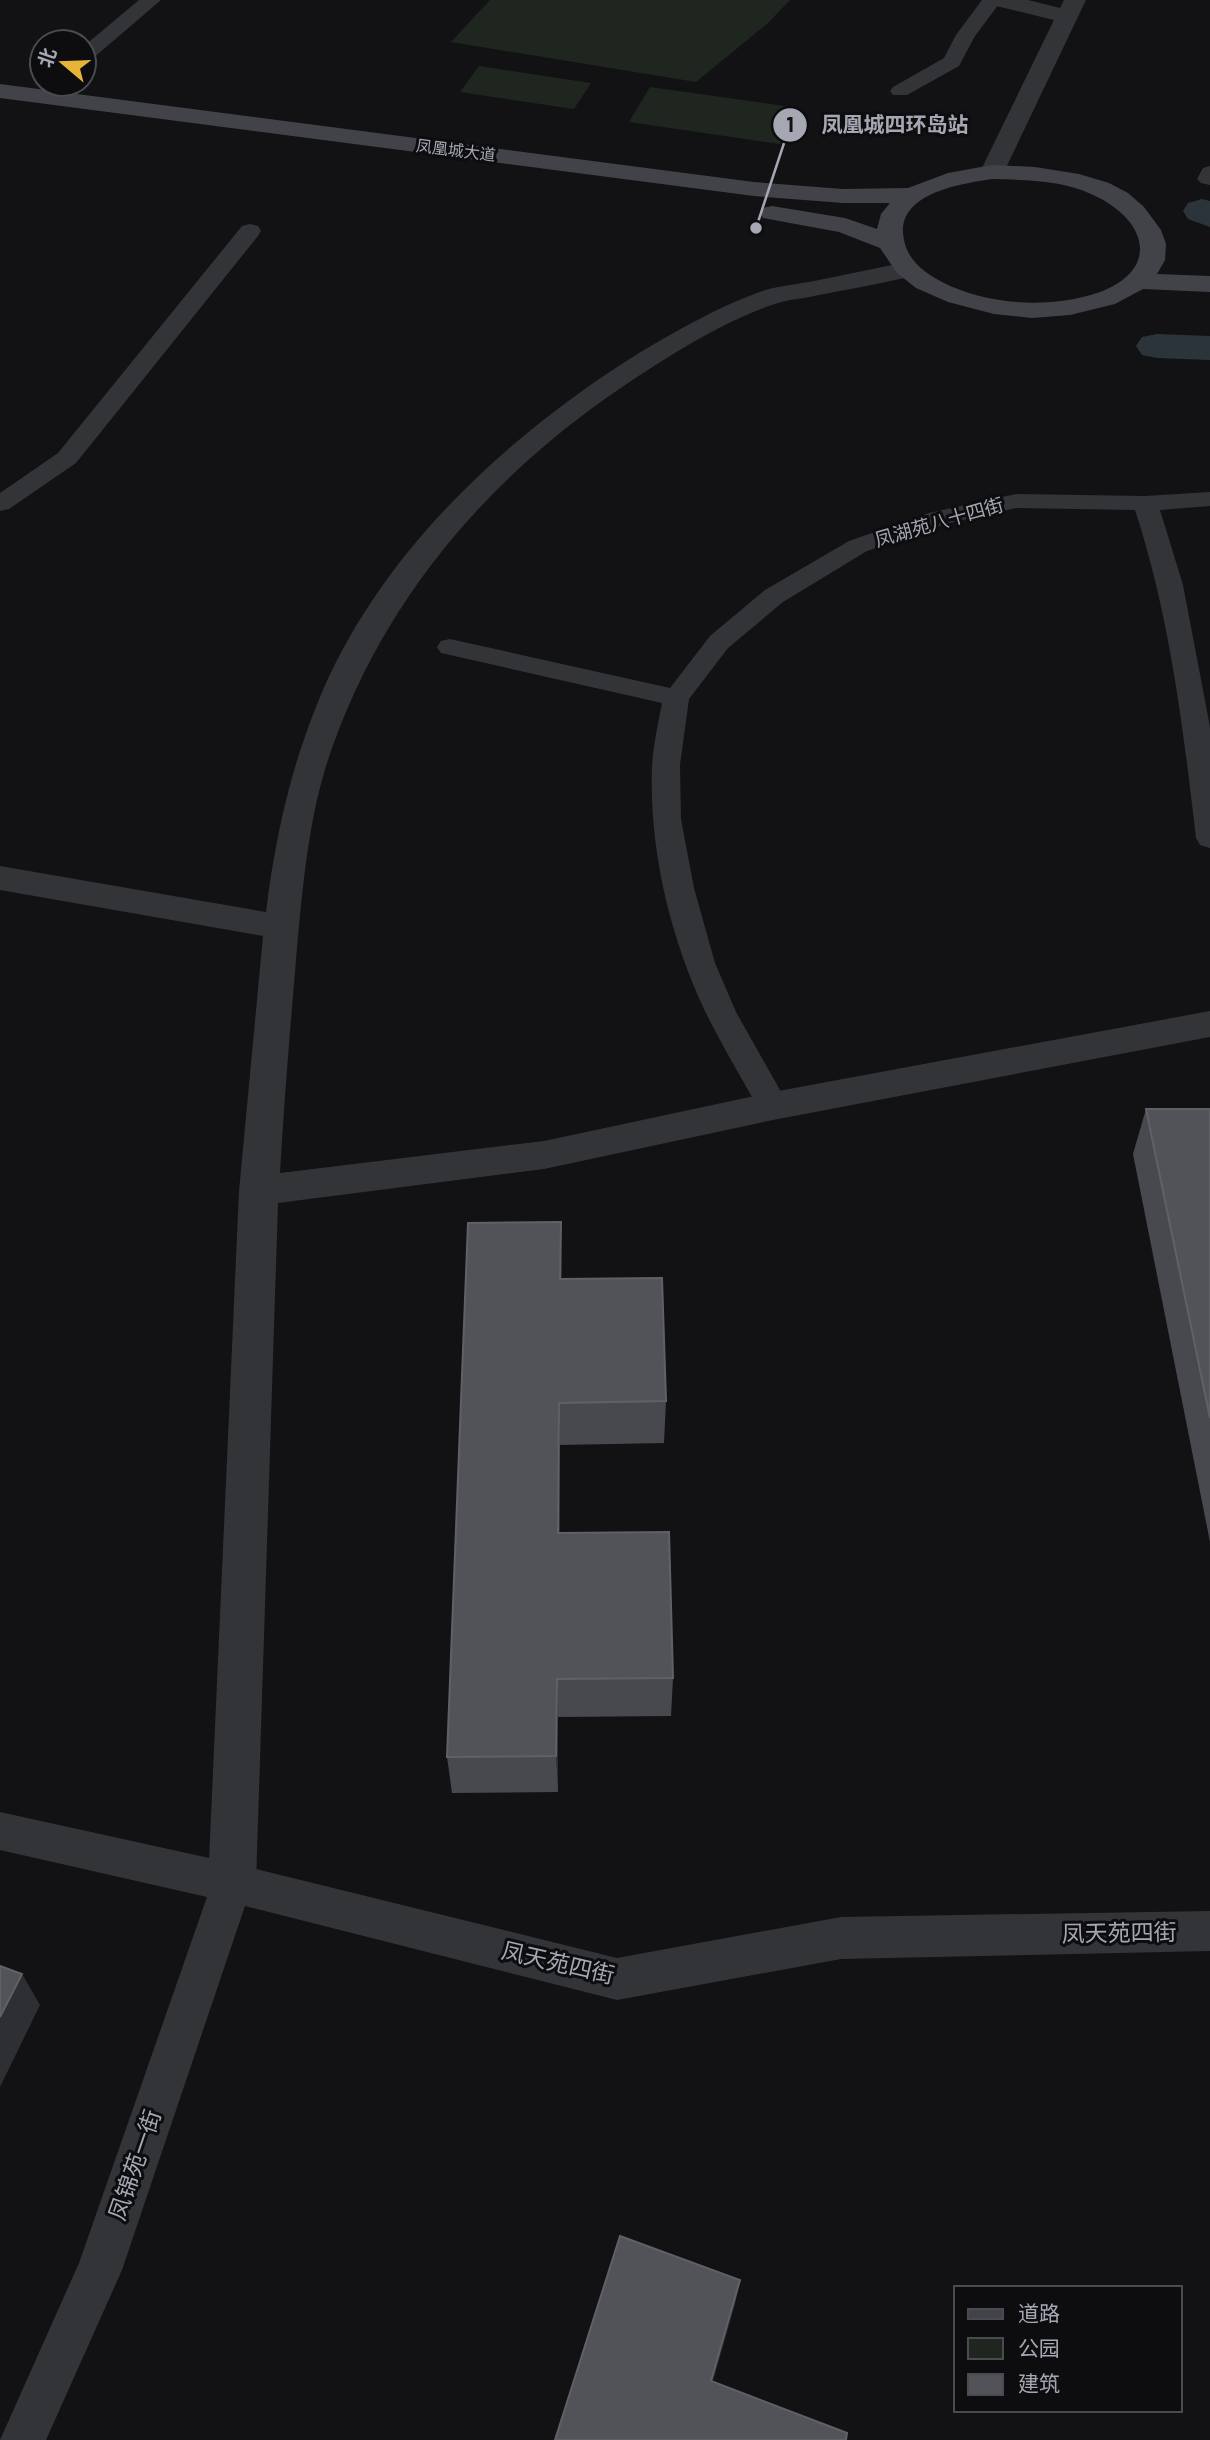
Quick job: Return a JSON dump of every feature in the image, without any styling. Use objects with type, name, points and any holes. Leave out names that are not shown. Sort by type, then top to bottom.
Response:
[{"type":"main road","name":"凤凰城大道","points":[[0,90],[754,189],[842,196],[914,195]]},
{"type":"main road","name":"凤凰城大道","points":[[0,110],[788,215],[845,226],[899,257],[937,289],[977,303],[1023,310],[1082,305],[1109,298],[1137,281]]},
{"type":"main road","points":[[899,257],[887,230],[890,217],[899,205],[914,195],[935,184],[962,176],[992,172],[1035,173],[1067,179],[1113,195],[1140,215],[1164,243],[1154,253],[1149,268],[1137,281]]},
{"type":"main road","points":[[1137,281],[1210,284]]},
{"type":"street","points":[[992,172],[1071,8],[1000,0]]},
{"type":"street","points":[[232,1883],[258,1191],[281,927],[292,844],[310,765],[338,692],[373,625],[414,563],[463,507],[515,455],[572,408],[634,367],[699,330],[767,297],[899,257]]},
{"type":"street","points":[[0,878],[281,927]]},
{"type":"street","points":[[258,1191],[544,1155],[773,1106],[1210,1024]]},
{"type":"lane","points":[[98,44],[151,0]]},
{"type":"lane","points":[[900,91],[951,62],[966,35],[992,0]]},
{"type":"lane","points":[[0,504],[67,458],[250,231]]},
{"type":"lane","name":"凤湖苑八十四街","points":[[773,1106],[721,1012],[700,963],[678,888],[667,819],[666,765],[676,698],[719,642],[774,596],[858,546],[938,518],[1016,501],[1145,503],[1210,499]]},
{"type":"lane","points":[[1145,503],[1159,540],[1174,597],[1189,681],[1210,838]]},
{"type":"lane","points":[[450,647],[676,698]]},
{"type":"lane","name":"凤天苑四街","points":[[0,1830],[232,1883],[617,1979],[841,1938],[1210,1931]]},
{"type":"lane","name":"凤锦苑一街","points":[[22,2440],[99,2270],[232,1883]]},
{"type":"green space","points":[[490,0],[790,0],[768,23],[696,82],[451,42]]},
{"type":"green space","points":[[479,66],[591,83],[574,109],[460,92]]},
{"type":"green space","points":[[650,87],[799,108],[780,144],[629,122]]},
{"type":"building","points":[[1146,1109],[1210,1109],[1210,1418]]},
{"type":"building","points":[[561,1222],[560,1279],[662,1278],[666,1401],[559,1403],[558,1533],[669,1532],[673,1678],[557,1679],[556,1756],[447,1757],[468,1223]]},
{"type":"building","points":[[0,1966],[22,1974],[0,2017]]},
{"type":"building","points":[[620,2236],[740,2280],[711,2381],[847,2433],[846,2440],[555,2440]]},
{"type":"waterway","points":[[1202,211],[1210,215]]},
{"type":"waterway","points":[[1157,346],[1210,348]]},
{"type":"place","name":"凤凰城四环岛站","points":[[756,228]]}]
